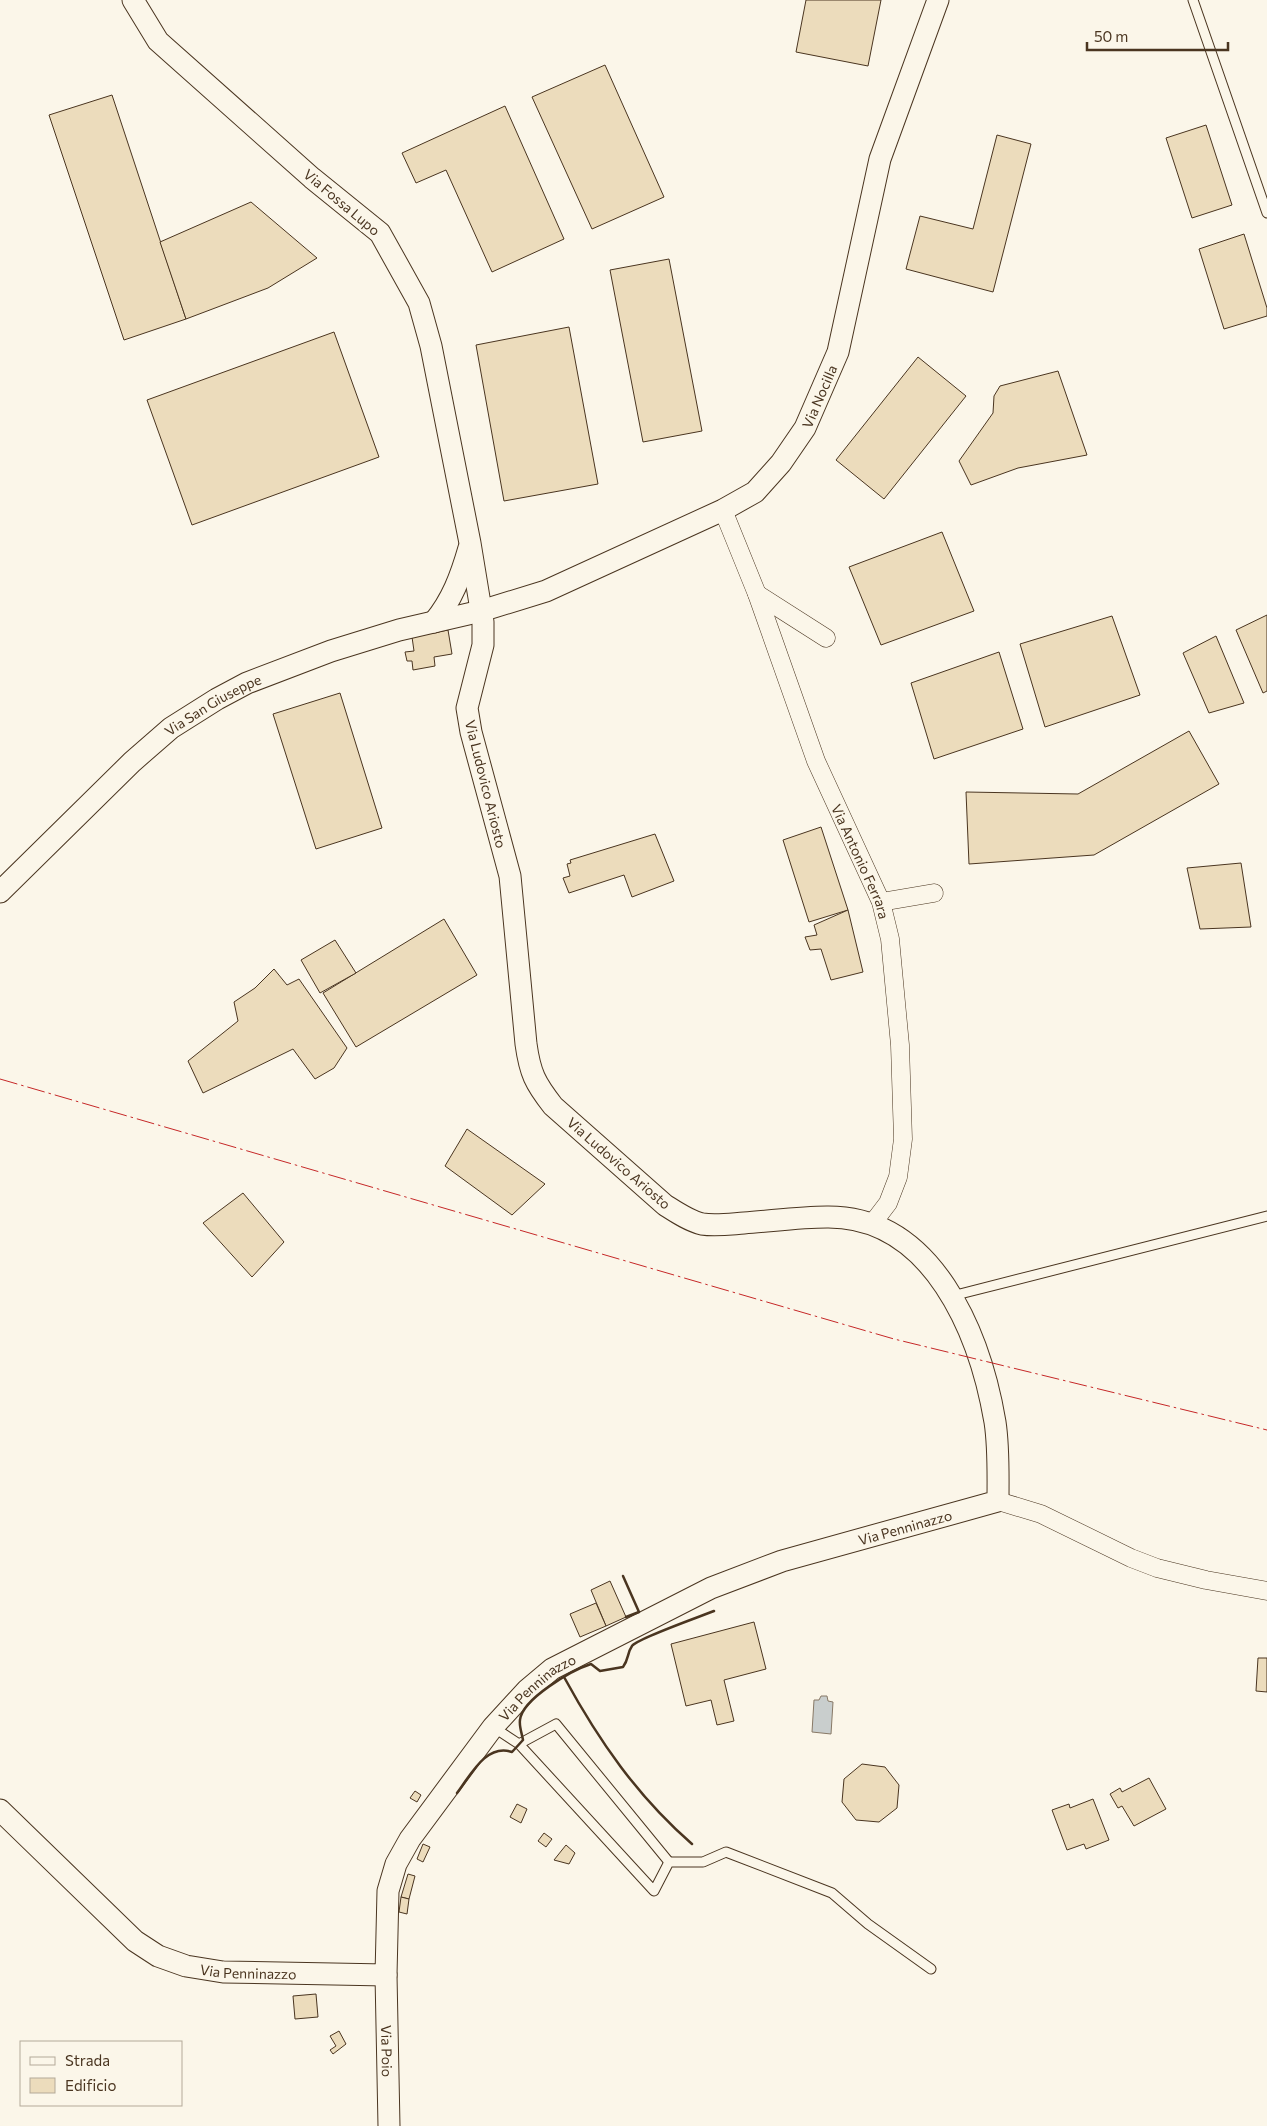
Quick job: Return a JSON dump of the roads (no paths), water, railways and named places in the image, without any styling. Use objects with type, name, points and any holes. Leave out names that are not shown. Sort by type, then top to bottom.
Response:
[{"type":"street","name":"Via Fossa Lupo","points":[[132,0],[158,41],[312,178],[380,233],[419,303],[431,346],[470,543],[481,611]]},
{"type":"street","name":"Via Nocilla","points":[[481,611],[546,592],[723,510],[755,492],[782,464],[805,428],[838,352],[880,159],[938,0]]},
{"type":"street","name":"Via Antonio Ferrara","points":[[723,510],[757,594],[816,761],[880,902],[890,939],[900,1045],[903,1139],[898,1177],[888,1203],[872,1224]]},
{"type":"street","points":[[434,622],[446,607],[460,579],[470,543]]},
{"type":"street","points":[[757,594],[826,638]]},
{"type":"street","name":"Via San Giuseppe","points":[[0,892],[132,762],[171,728],[217,698],[247,683],[331,651],[399,630],[481,611]]},
{"type":"street","name":"Via Ludovico Ariosto","points":[[481,611],[483,645],[467,708],[471,732],[510,876],[526,1044],[529,1066],[538,1086],[553,1106],[665,1205],[702,1224],[827,1217],[855,1218],[872,1224],[907,1243],[930,1265],[952,1296],[974,1344],[995,1422],[998,1501]]},
{"type":"street","points":[[880,902],[934,893]]},
{"type":"street","points":[[998,1501],[1041,1514],[1131,1558],[1157,1568],[1206,1580],[1267,1591]]},
{"type":"street","name":"Via Penninazzo","points":[[0,1810],[134,1941],[158,1956],[186,1966],[222,1972],[386,1976],[388,1891],[396,1864],[410,1839],[493,1727],[526,1690],[552,1669],[711,1588],[782,1560],[998,1501]]},
{"type":"street","name":"Via Poio","points":[[386,1976],[389,2126]]},
{"type":"lane","points":[[1193,0],[1267,213]]},
{"type":"lane","points":[[952,1296],[1267,1216]]},
{"type":"lane","points":[[519,1744],[556,1724],[668,1862]]},
{"type":"lane","points":[[493,1727],[519,1744],[654,1891],[668,1862]]},
{"type":"lane","points":[[668,1862],[703,1862],[726,1852],[832,1893],[868,1924],[931,1969]]}]
